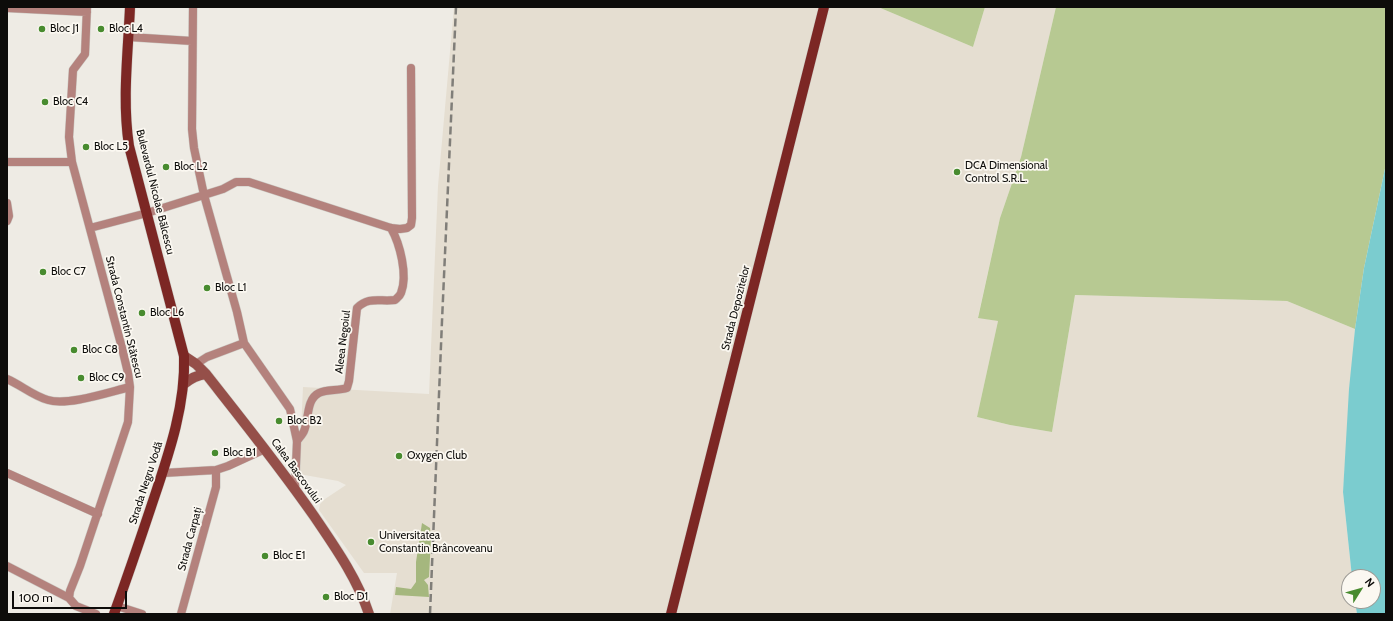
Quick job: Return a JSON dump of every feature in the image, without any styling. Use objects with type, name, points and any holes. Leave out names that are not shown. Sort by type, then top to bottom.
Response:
[{"type":"main road","name":"Bulevardul Nicolae Bălcescu","points":[[130,7],[124,100],[129,146],[184,356]]},
{"type":"main road","name":"Strada Depozitelor","points":[[671,614],[824,7]]},
{"type":"main road","name":"Strada Negru Vodă","points":[[116,610],[163,473],[182,398],[184,384],[184,356]]},
{"type":"street","points":[[193,7],[192,129],[194,148],[204,196],[244,343],[290,409],[297,441],[295,490]]},
{"type":"street","points":[[7,8],[87,9]]},
{"type":"street","name":"Strada Constantin Stătescu","points":[[69,598],[128,422],[130,386],[127,367],[72,162],[69,137],[74,70],[85,54],[87,9]]},
{"type":"street","points":[[129,36],[192,41]]},
{"type":"street","points":[[90,228],[204,196],[223,189],[236,182],[249,182],[391,228],[407,228],[411,225],[412,218],[413,141],[411,68]]},
{"type":"street","points":[[7,162],[72,162]]},
{"type":"street","points":[[7,203],[7,221]]},
{"type":"street","name":"Aleea Negoiul","points":[[297,441],[304,431],[311,402],[316,394],[320,392],[342,390],[347,388],[357,308],[363,302],[372,300],[395,300],[401,295],[404,282],[401,253],[391,228]]},
{"type":"street","points":[[196,364],[207,357],[244,343]]},
{"type":"street","name":"Calea Bascovului","points":[[184,356],[196,364],[206,374],[295,490],[338,551],[347,567],[368,614]]},
{"type":"street","points":[[184,384],[198,375],[206,374]]},
{"type":"street","points":[[7,378],[48,400],[61,402],[130,386]]},
{"type":"street","points":[[163,473],[216,470],[265,449]]},
{"type":"street","name":"Strada Carpați","points":[[182,614],[216,487],[216,470]]},
{"type":"street","points":[[7,473],[98,514]]},
{"type":"street","points":[[7,566],[69,598],[76,606],[96,614]]},
{"type":"street","points":[[116,610],[142,614]]},
{"type":"shaded area","points":[[454,7],[878,7],[973,47],[985,7],[1056,7],[1021,157],[1000,218],[978,317],[998,321],[977,417],[1010,425],[1052,432],[1075,295],[1287,301],[1355,329],[1343,492],[1351,569],[1341,569],[1341,609],[1356,609],[1357,614],[390,614],[397,573],[364,573],[319,510],[320,504],[325,499],[346,485],[338,481],[299,474],[303,387],[429,394],[438,186]]},
{"type":"green space","points":[[878,7],[985,7],[973,47]]},
{"type":"green space","points":[[1056,7],[1386,7],[1386,164],[1364,268],[1355,329],[1287,301],[1075,295],[1052,432],[1010,425],[977,417],[998,321],[978,318],[1000,218],[1021,157]]},
{"type":"green space","points":[[422,523],[430,528],[431,538],[429,577],[424,580],[428,585],[429,597],[395,595],[396,587],[411,589],[416,582],[416,562]]},
{"type":"water","points":[[1386,164],[1386,614],[1357,614],[1356,609],[1381,609],[1381,569],[1351,569],[1343,492],[1349,389],[1355,329],[1364,268]]},
{"type":"railway","points":[[430,614],[456,7]]},
{"type":"place","name":"Bloc J1","points":[[42,29]]},
{"type":"place","name":"Bloc L4","points":[[101,29]]},
{"type":"place","name":"Bloc C4","points":[[45,102]]},
{"type":"place","name":"Bloc L5","points":[[86,147]]},
{"type":"place","name":"Bloc L2","points":[[166,167]]},
{"type":"place","name":"DCA Dimensional Control S.R.L.","points":[[957,172]]},
{"type":"place","name":"Bloc C7","points":[[43,272]]},
{"type":"place","name":"Bloc L1","points":[[207,288]]},
{"type":"place","name":"Bloc L6","points":[[142,313]]},
{"type":"place","name":"Bloc C8","points":[[74,350]]},
{"type":"place","name":"Bloc C9","points":[[81,378]]},
{"type":"place","name":"Bloc B2","points":[[279,421]]},
{"type":"place","name":"Bloc B1","points":[[215,453]]},
{"type":"place","name":"Oxygen Club","points":[[399,456]]},
{"type":"place","name":"Universitatea Constantin Brâncoveanu","points":[[371,542]]},
{"type":"place","name":"Bloc E1","points":[[265,556]]},
{"type":"place","name":"Bloc D1","points":[[326,597]]}]
